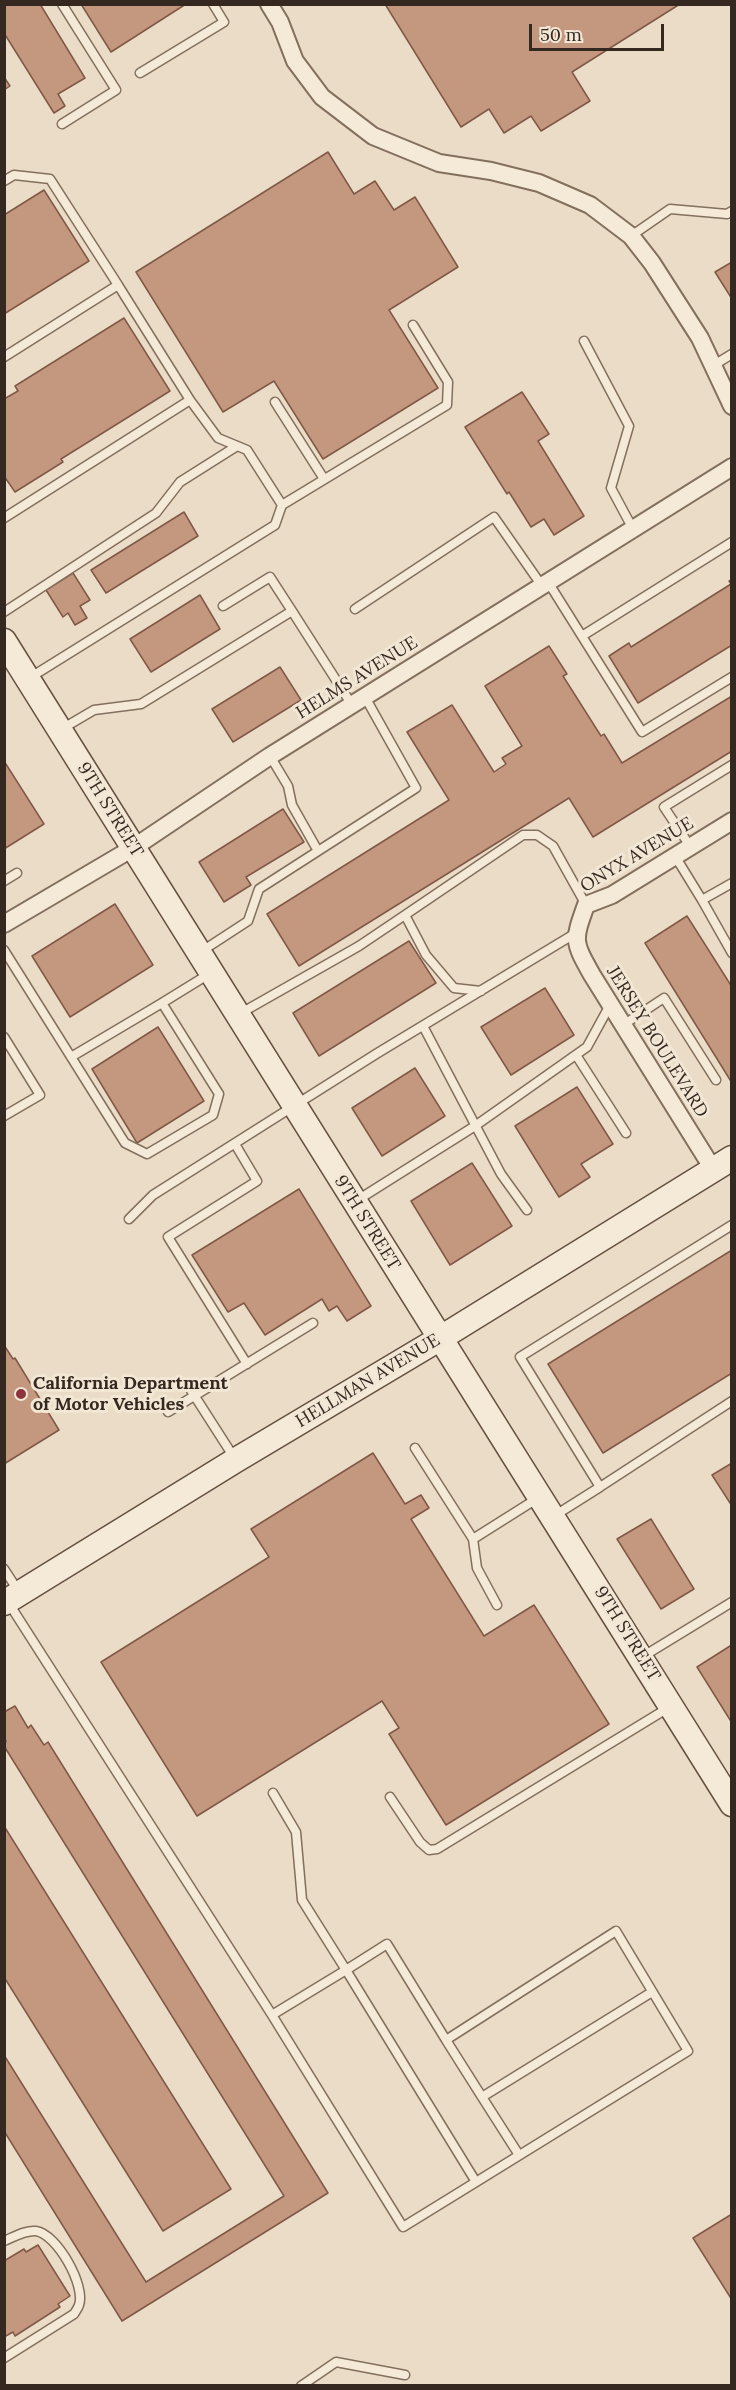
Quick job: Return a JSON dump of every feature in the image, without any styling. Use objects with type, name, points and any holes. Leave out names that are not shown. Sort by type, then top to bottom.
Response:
[{"type":"street","points":[[272,6],[295,60],[322,98],[373,136],[439,163],[491,171],[539,183],[590,205],[631,236],[652,263],[700,338],[732,406]]},
{"type":"street","name":"HELMS AVENUE","points":[[4,924],[133,848],[270,756],[732,467]]},
{"type":"street","name":"9TH STREET","points":[[4,641],[732,1804]]},
{"type":"street","name":"ONYX AVENUE","points":[[576,933],[586,905],[612,895],[732,821]]},
{"type":"street","name":"JERSEY BOULEVARD","points":[[576,933],[576,947],[623,1025],[723,1166]]},
{"type":"street","name":"HELLMAN AVENUE","points":[[11,1600],[236,1460],[723,1166]]},
{"type":"lane","points":[[62,4],[116,90],[62,124]]},
{"type":"lane","points":[[140,73],[224,22],[217,6]]},
{"type":"lane","points":[[4,181],[14,175],[50,180],[190,400],[218,438],[247,450],[282,506]]},
{"type":"lane","points":[[631,236],[670,210],[727,214],[732,211]]},
{"type":"lane","points":[[4,357],[118,285]]},
{"type":"lane","points":[[28,679],[275,525],[282,506],[447,405],[448,382],[413,326]]},
{"type":"lane","points":[[584,341],[629,426],[611,488],[633,529]]},
{"type":"lane","points":[[714,365],[732,354]]},
{"type":"lane","points":[[5,517],[190,400]]},
{"type":"lane","points":[[275,402],[324,479]]},
{"type":"lane","points":[[4,612],[156,513],[180,482],[237,446]]},
{"type":"lane","points":[[354,609],[494,517],[582,636],[642,732],[732,677]]},
{"type":"lane","points":[[582,636],[732,542]]},
{"type":"lane","points":[[72,1058],[162,1003],[248,921],[259,889],[416,788],[358,701],[270,577],[223,606]]},
{"type":"lane","points":[[60,730],[94,710],[141,704],[292,611]]},
{"type":"lane","points":[[270,756],[288,786],[292,805],[318,851]]},
{"type":"lane","points":[[690,846],[664,807],[732,765]]},
{"type":"lane","points":[[238,1015],[359,946],[523,836],[537,835],[554,846],[586,905]]},
{"type":"lane","points":[[675,856],[732,953]]},
{"type":"lane","points":[[4,881],[17,873]]},
{"type":"lane","points":[[702,900],[732,883]]},
{"type":"lane","points":[[405,915],[426,955],[454,988],[481,991]]},
{"type":"lane","points":[[129,1220],[153,1195],[576,933]]},
{"type":"lane","points":[[4,950],[125,1143],[147,1154],[213,1115],[219,1094],[162,1003]]},
{"type":"lane","points":[[623,1025],[664,998],[716,1080]]},
{"type":"lane","points":[[354,1202],[475,1126],[587,1047],[610,1004]]},
{"type":"lane","points":[[423,1026],[501,1174],[527,1210]]},
{"type":"lane","points":[[4,1037],[39,1095],[4,1116]]},
{"type":"lane","points":[[576,1054],[626,1133]]},
{"type":"lane","points":[[235,1144],[257,1181],[168,1236],[247,1364]]},
{"type":"lane","points":[[600,1487],[520,1357],[732,1225]]},
{"type":"lane","points":[[168,1412],[313,1323]]},
{"type":"lane","points":[[187,1384],[236,1460]]},
{"type":"lane","points":[[472,1539],[547,1506],[600,1487],[732,1401]]},
{"type":"lane","points":[[415,1448],[472,1539],[477,1568],[497,1605]]},
{"type":"lane","points":[[4,1569],[11,1600],[403,2227],[688,2051],[615,1932],[446,2040]]},
{"type":"lane","points":[[642,1658],[732,1602]]},
{"type":"lane","points":[[390,1797],[420,1842],[429,1850],[436,1850],[671,1706]]},
{"type":"lane","points":[[273,1793],[296,1832],[302,1900],[476,2182]]},
{"type":"lane","points":[[272,2015],[387,1944],[519,2155]]},
{"type":"lane","points":[[482,2097],[652,1992]]},
{"type":"lane","points":[[4,2241],[22,2233],[38,2231],[48,2237],[66,2259],[77,2279],[80,2305],[74,2314],[4,2358]]},
{"type":"lane","points":[[301,2385],[336,2361],[405,2375]]},
{"type":"building","points":[[4,4],[40,4],[85,78],[58,94],[65,106],[54,113],[4,33]]},
{"type":"building","points":[[81,4],[186,4],[111,52]]},
{"type":"building","points":[[385,4],[680,4],[572,72],[590,101],[541,131],[531,116],[504,133],[489,109],[461,127]]},
{"type":"building","points":[[4,77],[10,86],[4,90]]},
{"type":"building","points":[[328,152],[354,194],[375,181],[394,210],[415,197],[458,267],[389,310],[438,388],[323,459],[274,381],[223,412],[136,272]]},
{"type":"building","points":[[44,190],[89,261],[4,314],[4,215]]},
{"type":"building","points":[[732,262],[732,299],[715,272]]},
{"type":"building","points":[[124,318],[170,391],[61,459],[63,462],[15,492],[4,476],[4,399],[18,391],[15,386]]},
{"type":"building","points":[[522,392],[549,434],[538,441],[584,516],[554,535],[544,519],[531,527],[509,492],[507,494],[465,427]]},
{"type":"building","points":[[184,512],[198,536],[106,593],[91,570]]},
{"type":"building","points":[[73,573],[90,600],[80,606],[87,618],[75,625],[68,613],[63,617],[46,590]]},
{"type":"building","points":[[732,579],[732,645],[638,703],[609,656],[629,643],[631,647],[731,584],[729,581]]},
{"type":"building","points":[[200,595],[220,629],[151,672],[130,639]]},
{"type":"building","points":[[549,646],[567,674],[563,676],[601,736],[604,734],[622,763],[732,696],[732,751],[593,837],[569,798],[299,966],[267,914],[449,800],[407,732],[452,705],[494,772],[506,764],[502,758],[522,746],[485,686]]},
{"type":"building","points":[[280,667],[301,700],[233,742],[212,709]]},
{"type":"building","points":[[4,761],[44,824],[4,849]]},
{"type":"building","points":[[283,809],[304,842],[246,877],[251,885],[224,902],[199,862]]},
{"type":"building","points":[[115,904],[153,965],[70,1017],[32,956]]},
{"type":"building","points":[[687,916],[732,987],[732,1083],[645,943]]},
{"type":"building","points":[[409,941],[436,983],[319,1056],[293,1013]]},
{"type":"building","points":[[545,988],[574,1035],[511,1075],[481,1027]]},
{"type":"building","points":[[158,1027],[204,1101],[137,1143],[92,1069]]},
{"type":"building","points":[[415,1068],[445,1116],[382,1156],[352,1108]]},
{"type":"building","points":[[577,1087],[613,1144],[581,1164],[590,1177],[559,1197],[515,1126]]},
{"type":"building","points":[[472,1163],[512,1226],[450,1265],[411,1201]]},
{"type":"building","points":[[299,1189],[371,1306],[347,1321],[337,1306],[329,1311],[322,1299],[265,1335],[244,1303],[228,1312],[192,1255]]},
{"type":"building","points":[[732,1250],[732,1373],[603,1453],[548,1364]]},
{"type":"building","name":"California Department of Motor Vehicles","points":[[4,1345],[13,1359],[15,1358],[59,1430],[4,1464]]},
{"type":"building","points":[[373,1453],[405,1504],[421,1495],[429,1508],[411,1519],[484,1636],[534,1605],[609,1724],[446,1825],[389,1734],[399,1728],[382,1701],[197,1816],[101,1662],[269,1557],[251,1529]]},
{"type":"building","points":[[732,1463],[732,1506],[712,1475]]},
{"type":"building","points":[[651,1519],[694,1589],[661,1609],[617,1539]]},
{"type":"building","points":[[730,1646],[732,1649],[732,1723],[697,1667]]},
{"type":"building","points":[[15,1706],[28,1728],[31,1725],[44,1745],[48,1742],[328,2193],[122,2321],[4,2131],[4,2055],[146,2282],[284,2196],[4,1746],[6,1741],[4,1712]]},
{"type":"building","points":[[4,1826],[231,2189],[163,2231],[4,1977]]},
{"type":"building","points":[[732,2214],[732,2300],[693,2238]]},
{"type":"building","points":[[38,2245],[70,2296],[58,2304],[60,2307],[15,2336],[13,2332],[4,2337],[4,2261],[24,2249],[26,2252]]},
{"type":"place","name":"California Department of Motor Vehicles","points":[[21,1394]]}]
